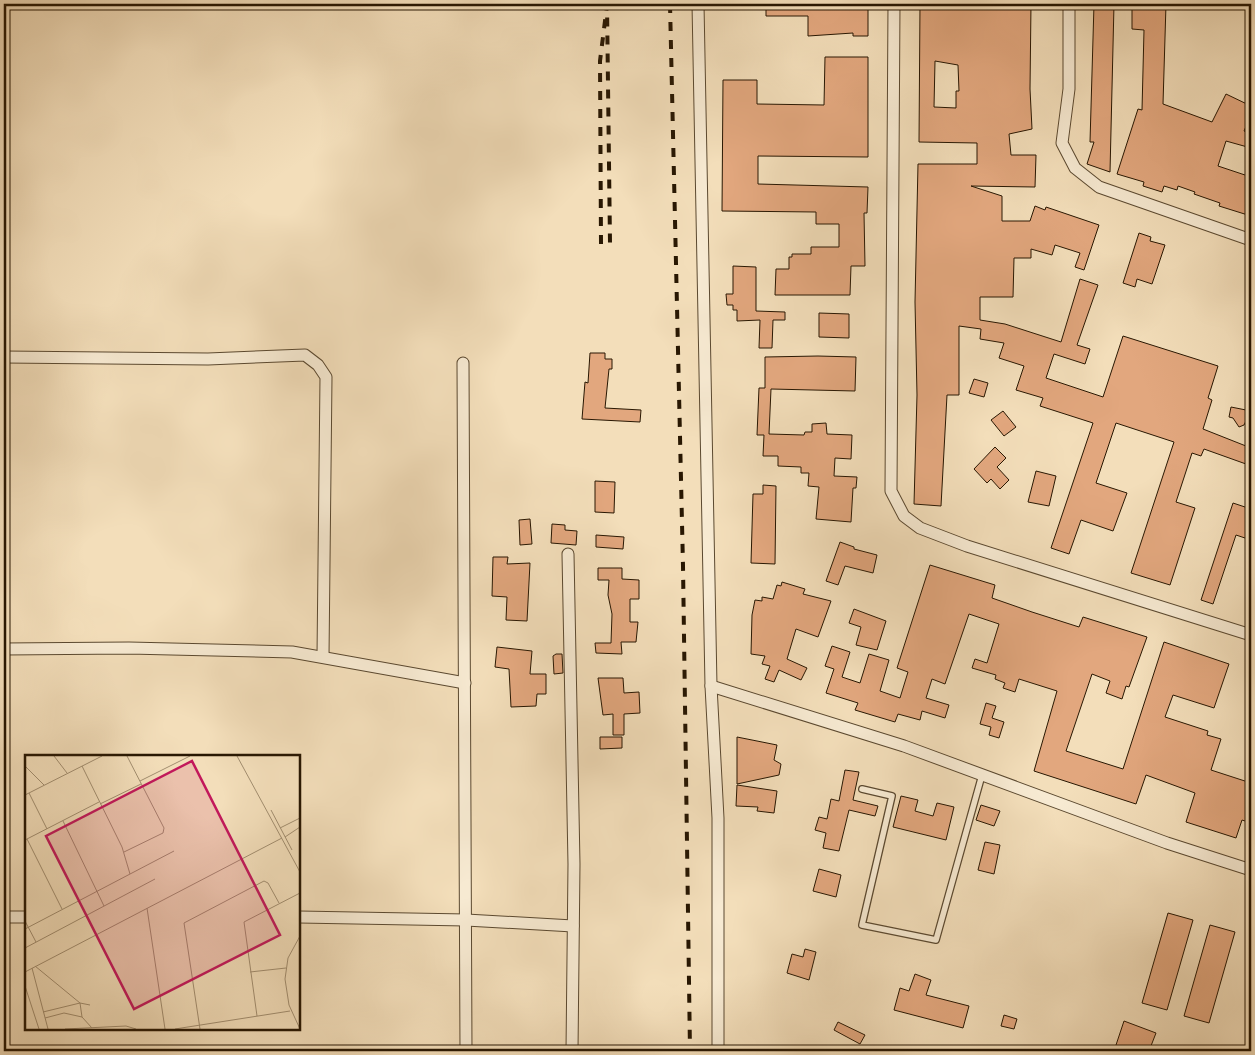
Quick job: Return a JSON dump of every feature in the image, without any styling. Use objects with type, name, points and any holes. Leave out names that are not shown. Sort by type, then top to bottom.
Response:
[{"type":"street","points":[[698,4],[711,686],[718,818],[718,1051]]},
{"type":"street","points":[[894,4],[891,491],[904,516],[920,528],[966,546],[1251,635]]},
{"type":"street","points":[[1068,4],[1069,89],[1062,142],[1075,168],[1099,187],[1251,240]]},
{"type":"street","points":[[4,356],[208,359],[305,355],[318,365],[326,377],[323,656]]},
{"type":"street","points":[[463,363],[466,1051]]},
{"type":"street","points":[[568,554],[573,926],[572,1051]]},
{"type":"street","points":[[4,649],[148,648],[292,652],[323,656],[465,683]]},
{"type":"street","points":[[711,686],[904,746],[1167,843],[1251,870]]},
{"type":"street","points":[[4,917],[25,917]]},
{"type":"street","points":[[300,918],[466,920],[573,926]]},
{"type":"lane","points":[[862,789],[892,796],[862,925],[936,940],[982,775]]},
{"type":"building","points":[[766,4],[868,4],[868,36],[853,36],[853,33],[808,36],[808,16],[766,16]]},
{"type":"building","points":[[920,4],[1031,4],[1030,89],[1032,129],[1009,134],[1011,155],[1036,155],[1035,187],[971,186],[1002,196],[1002,221],[1030,221],[1035,206],[1045,210],[1046,207],[1099,225],[1084,270],[1075,267],[1080,253],[1055,245],[1052,255],[1031,249],[1031,258],[1014,258],[1013,297],[980,297],[980,320],[1005,324],[1061,342],[1080,279],[1098,285],[1077,345],[1090,349],[1085,364],[1054,354],[1046,378],[1103,397],[1123,336],[1218,366],[1208,398],[1212,400],[1203,429],[1251,448],[1246,464],[1204,449],[1201,456],[1192,453],[1176,502],[1195,508],[1170,585],[1131,573],[1174,442],[1116,423],[1096,483],[1127,493],[1113,531],[1081,520],[1069,554],[1051,548],[1093,423],[1040,406],[1043,398],[1016,390],[1024,366],[999,358],[1004,343],[980,339],[981,329],[959,326],[959,395],[947,395],[941,506],[914,504],[917,395],[915,302],[918,164],[977,164],[977,143],[919,142]],"holes":[[[935,61],[958,65],[959,91],[956,91],[956,108],[934,107]]]},
{"type":"building","points":[[1094,4],[1114,4],[1110,172],[1087,164],[1094,142],[1090,142]]},
{"type":"building","points":[[1132,4],[1166,4],[1163,104],[1212,122],[1226,94],[1251,106],[1251,115],[1244,131],[1251,134],[1251,148],[1226,141],[1218,166],[1251,177],[1251,216],[1219,206],[1220,203],[1178,186],[1177,190],[1164,186],[1162,192],[1143,186],[1144,182],[1117,174],[1138,109],[1142,110],[1144,30],[1132,29]]},
{"type":"building","points":[[825,57],[868,57],[868,157],[758,156],[758,184],[868,187],[867,213],[864,213],[865,266],[851,266],[850,295],[775,295],[776,269],[789,269],[789,257],[792,257],[792,254],[811,254],[811,247],[839,247],[839,224],[816,224],[816,212],[722,211],[723,80],[757,80],[757,104],[824,105]]},
{"type":"building","points":[[1139,233],[1151,237],[1150,241],[1165,245],[1152,284],[1137,279],[1135,287],[1123,283]]},
{"type":"building","points":[[733,266],[756,267],[756,311],[785,312],[785,320],[773,320],[772,348],[759,348],[760,320],[737,321],[737,310],[733,310],[733,305],[727,305],[726,294],[733,294]]},
{"type":"building","points":[[819,313],[849,314],[849,338],[819,337]]},
{"type":"building","points":[[590,353],[605,353],[605,359],[612,359],[612,369],[609,369],[605,408],[641,410],[640,422],[582,419],[585,382],[588,383]]},
{"type":"building","points":[[765,357],[856,357],[855,391],[771,389],[769,434],[804,435],[805,432],[812,432],[812,424],[826,423],[827,434],[852,435],[851,459],[835,458],[834,476],[857,477],[856,488],[853,488],[851,522],[816,519],[819,487],[808,486],[809,473],[801,473],[801,467],[778,466],[778,456],[763,456],[764,435],[757,435],[759,388],[765,388]]},
{"type":"building","points":[[974,379],[988,383],[984,397],[969,393]]},
{"type":"building","points":[[1231,407],[1251,411],[1244,425],[1239,427],[1233,418],[1229,417]]},
{"type":"building","points":[[1003,411],[1016,427],[1004,436],[991,420]]},
{"type":"building","points":[[995,447],[1006,458],[997,467],[1009,480],[1000,489],[991,479],[987,483],[974,469]]},
{"type":"building","points":[[1036,471],[1056,476],[1049,506],[1028,502]]},
{"type":"building","points":[[595,481],[615,482],[614,513],[595,512]]},
{"type":"building","points":[[763,485],[776,486],[775,564],[751,563],[753,494],[763,494]]},
{"type":"building","points":[[1233,503],[1251,509],[1251,540],[1236,535],[1213,604],[1201,600]]},
{"type":"building","points":[[530,519],[532,544],[520,545],[519,520]]},
{"type":"building","points":[[552,524],[565,525],[565,530],[577,531],[576,545],[551,543]]},
{"type":"building","points":[[596,535],[624,537],[623,549],[596,547]]},
{"type":"building","points":[[840,542],[854,547],[854,549],[877,555],[873,573],[845,566],[838,585],[826,581]]},
{"type":"building","points":[[493,557],[508,557],[507,564],[530,563],[527,621],[506,620],[507,597],[492,596]]},
{"type":"building","points":[[930,565],[995,585],[992,598],[1032,612],[1079,627],[1083,617],[1147,637],[1129,687],[1126,686],[1122,699],[1106,693],[1110,681],[1092,674],[1066,751],[1123,769],[1164,642],[1229,664],[1214,708],[1173,695],[1165,717],[1208,731],[1207,735],[1221,739],[1211,770],[1251,783],[1251,823],[1242,820],[1236,838],[1186,822],[1195,793],[1146,775],[1136,804],[1034,771],[1057,691],[1019,679],[1015,692],[1003,688],[1005,683],[995,679],[996,675],[972,668],[975,659],[987,663],[999,624],[969,614],[945,684],[932,679],[926,698],[949,705],[945,718],[922,711],[920,720],[898,714],[895,722],[855,710],[858,703],[826,693],[834,669],[825,666],[832,646],[850,652],[842,677],[860,683],[869,654],[889,660],[880,691],[900,698],[908,672],[897,668]]},
{"type":"building","points":[[598,568],[622,568],[622,579],[639,580],[639,599],[630,599],[630,622],[638,622],[636,642],[621,642],[622,654],[596,653],[595,643],[611,643],[612,614],[608,595],[609,580],[598,580]]},
{"type":"building","points":[[782,582],[805,589],[803,594],[831,601],[818,637],[796,629],[787,659],[807,668],[801,680],[779,670],[774,682],[765,679],[770,666],[762,664],[765,656],[751,654],[752,615],[755,600],[762,601],[762,597],[773,599],[777,585],[781,586]]},
{"type":"building","points":[[854,609],[886,621],[877,650],[856,645],[861,627],[849,623]]},
{"type":"building","points":[[497,647],[532,651],[530,674],[546,674],[546,694],[537,694],[536,706],[511,707],[509,669],[495,667]]},
{"type":"building","points":[[562,654],[563,673],[554,674],[553,656]]},
{"type":"building","points":[[598,678],[623,678],[624,693],[639,692],[640,713],[624,714],[624,735],[613,735],[613,714],[603,715]]},
{"type":"building","points":[[986,703],[996,706],[992,718],[1004,722],[999,738],[989,735],[991,727],[980,724]]},
{"type":"building","points":[[600,737],[622,737],[622,748],[600,749]]},
{"type":"building","points":[[737,737],[777,745],[774,760],[781,764],[779,775],[737,784]]},
{"type":"building","points":[[845,770],[859,772],[853,800],[878,806],[875,816],[849,810],[839,851],[823,848],[826,833],[815,830],[819,817],[827,819],[831,799],[839,801]]},
{"type":"building","points":[[737,785],[777,791],[774,813],[757,811],[758,807],[736,806]]},
{"type":"building","points":[[901,796],[918,800],[915,811],[933,816],[937,803],[954,807],[946,840],[893,827]]},
{"type":"building","points":[[981,805],[1000,811],[994,826],[976,820]]},
{"type":"building","points":[[985,842],[1000,845],[994,874],[978,870]]},
{"type":"building","points":[[819,869],[841,875],[836,897],[813,891]]},
{"type":"building","points":[[1168,913],[1193,920],[1167,1010],[1142,1003]]},
{"type":"building","points":[[1210,925],[1235,932],[1209,1023],[1184,1016]]},
{"type":"building","points":[[805,949],[816,952],[809,980],[787,973],[792,954],[803,957]]},
{"type":"building","points":[[915,974],[931,980],[926,995],[969,1006],[963,1028],[894,1010],[900,988],[909,991]]},
{"type":"building","points":[[1004,1015],[1017,1019],[1014,1029],[1001,1026]]},
{"type":"building","points":[[1124,1021],[1156,1033],[1149,1051],[1114,1051]]},
{"type":"building","points":[[838,1022],[865,1035],[860,1044],[834,1030]]},
{"type":"railway","points":[[670,4],[683,566],[690,1051]]},
{"type":"railway","points":[[601,244],[600,61],[607,5],[610,243]]}]
